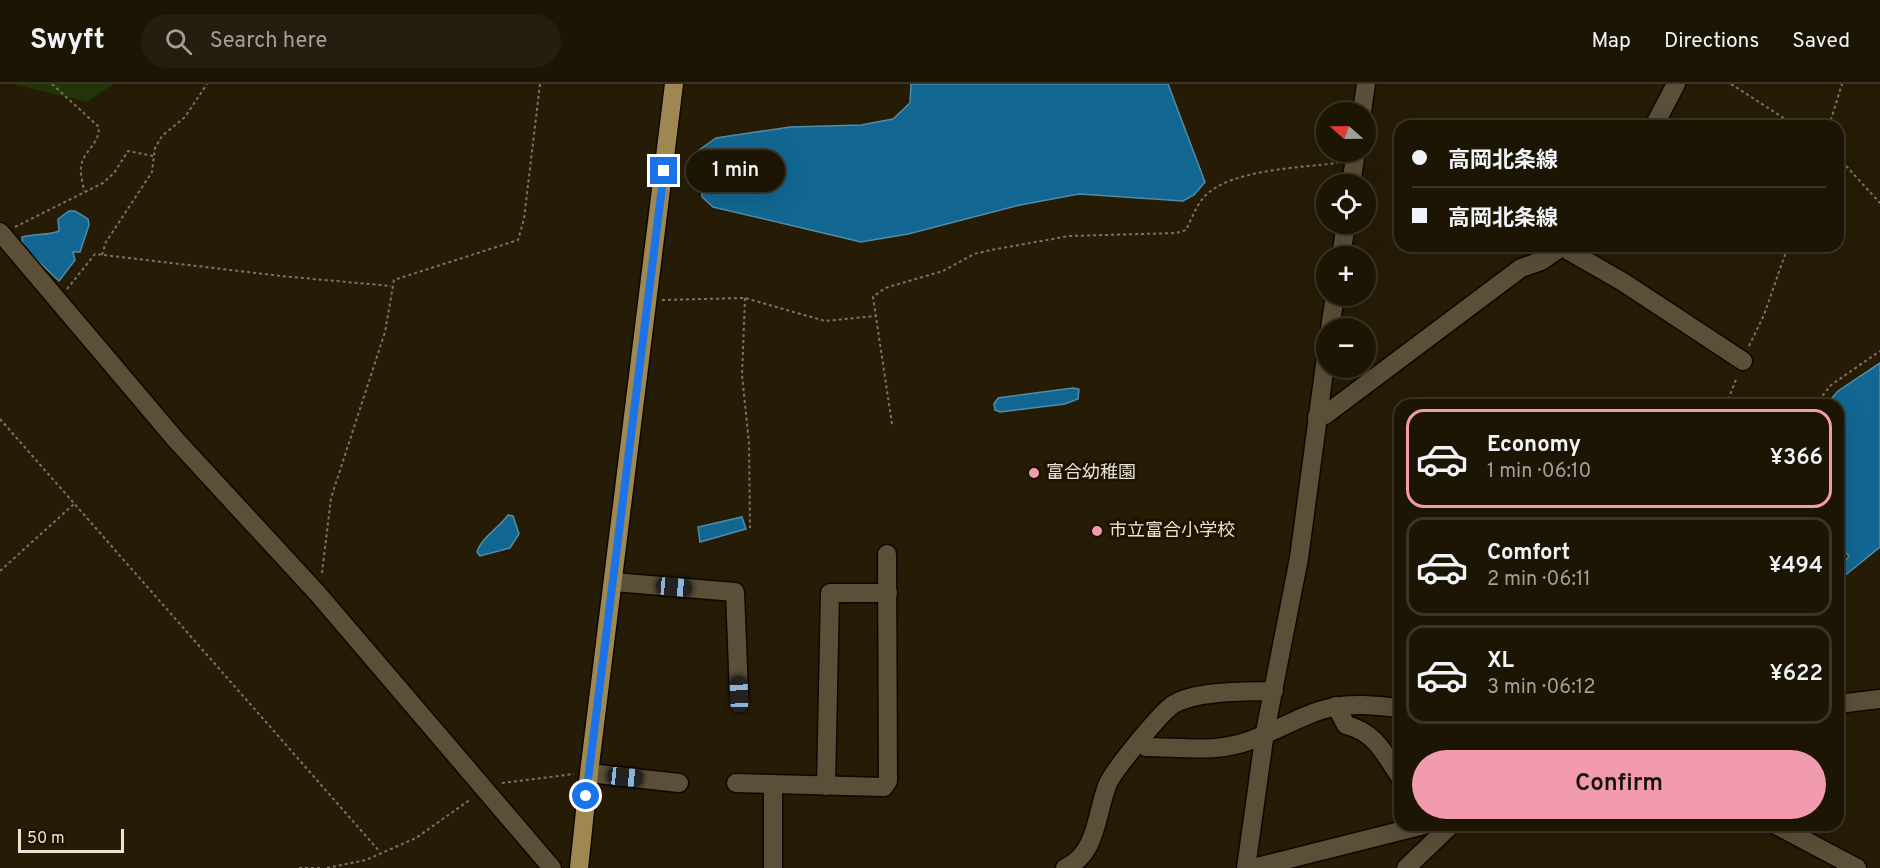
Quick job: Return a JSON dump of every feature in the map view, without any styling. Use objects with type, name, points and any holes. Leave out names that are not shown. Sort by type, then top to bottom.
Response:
[{"type":"main road","points":[[579,868],[675,84]]},
{"type":"street","points":[[1363,102],[1366,84]]},
{"type":"street","points":[[1657,120],[1676,84]]},
{"type":"street","points":[[1,234],[176,440],[318,594],[552,868]]},
{"type":"street","points":[[1317,417],[1325,415],[1521,268],[1541,261],[1555,252]]},
{"type":"street","points":[[1574,252],[1703,333],[1743,361]]},
{"type":"street","points":[[1323,378],[1299,558],[1265,735],[1249,868],[1400,831]]},
{"type":"street","points":[[736,783],[773,786],[884,787],[888,781],[887,554]]},
{"type":"street","points":[[613,582],[735,592],[739,694]]},
{"type":"street","points":[[826,786],[830,593],[888,593]]},
{"type":"street","points":[[1065,868],[1077,862],[1088,848],[1107,783],[1173,704],[1222,693],[1274,691]]},
{"type":"street","points":[[1844,703],[1880,699]]},
{"type":"street","points":[[1139,743],[1146,747],[1212,748],[1237,745],[1336,706],[1394,708]]},
{"type":"street","points":[[1336,706],[1346,725],[1363,729],[1373,737],[1394,768]]},
{"type":"street","points":[[589,773],[679,783]]},
{"type":"street","points":[[773,786],[773,868]]},
{"type":"street","points":[[1406,868],[1445,831]]},
{"type":"street","points":[[1787,831],[1857,868]]},
{"type":"path","points":[[52,84],[99,128],[99,138],[83,159],[80,169],[84,191]]},
{"type":"path","points":[[102,255],[106,242],[152,172],[155,148],[162,136],[185,117],[207,84]]},
{"type":"path","points":[[318,594],[331,498],[385,332],[391,286],[394,280],[518,240],[524,219],[540,84]]},
{"type":"path","points":[[1731,84],[1787,120]]},
{"type":"path","points":[[1831,120],[1842,84]]},
{"type":"path","points":[[1,234],[109,178],[128,151],[154,156]]},
{"type":"path","points":[[892,424],[873,297],[885,288],[942,271],[974,254],[1070,236],[1176,233],[1186,230],[1203,198],[1220,185],[1247,176],[1323,162]]},
{"type":"path","points":[[1844,164],[1880,203]]},
{"type":"path","points":[[1728,399],[1764,315],[1786,252]]},
{"type":"path","points":[[58,300],[85,263],[95,254],[281,276],[391,286]]},
{"type":"path","points":[[647,300],[745,298],[825,321],[876,316]]},
{"type":"path","points":[[745,298],[742,375],[749,444],[750,528]]},
{"type":"path","points":[[1820,399],[1831,385],[1880,351]]},
{"type":"path","points":[[0,419],[380,852]]},
{"type":"path","points":[[0,570],[74,504]]},
{"type":"path","points":[[299,868],[304,866],[325,868],[366,860],[416,838],[486,788],[497,783],[589,773]]},
{"type":"green space","points":[[13,84],[113,84],[87,102]]},
{"type":"water","points":[[911,84],[1168,84],[1205,182],[1194,195],[1183,201],[1079,194],[1020,205],[908,234],[861,242],[713,207],[702,197],[699,150],[716,138],[790,127],[861,125],[893,119],[910,103]]},
{"type":"water","points":[[69,211],[75,211],[88,219],[89,225],[80,252],[73,252],[75,260],[59,281],[23,247],[22,237],[59,231],[58,219]]},
{"type":"water","points":[[1880,363],[1880,547],[1844,576],[1844,563],[1849,556],[1844,551],[1844,399],[1831,399],[1838,391]]},
{"type":"water","points":[[1079,389],[1078,399],[1065,404],[1000,412],[995,410],[994,404],[998,398]]},
{"type":"water","points":[[508,515],[513,516],[519,534],[510,548],[480,556],[477,552],[482,542]]},
{"type":"water","points":[[742,517],[746,529],[700,542],[698,527]]},
{"type":"place","name":"富合幼稚園","points":[[1034,473]]},
{"type":"place","name":"市立富合小学校","points":[[1097,531]]},
{"type":"route","points":[[586,796],[664,171]]}]
